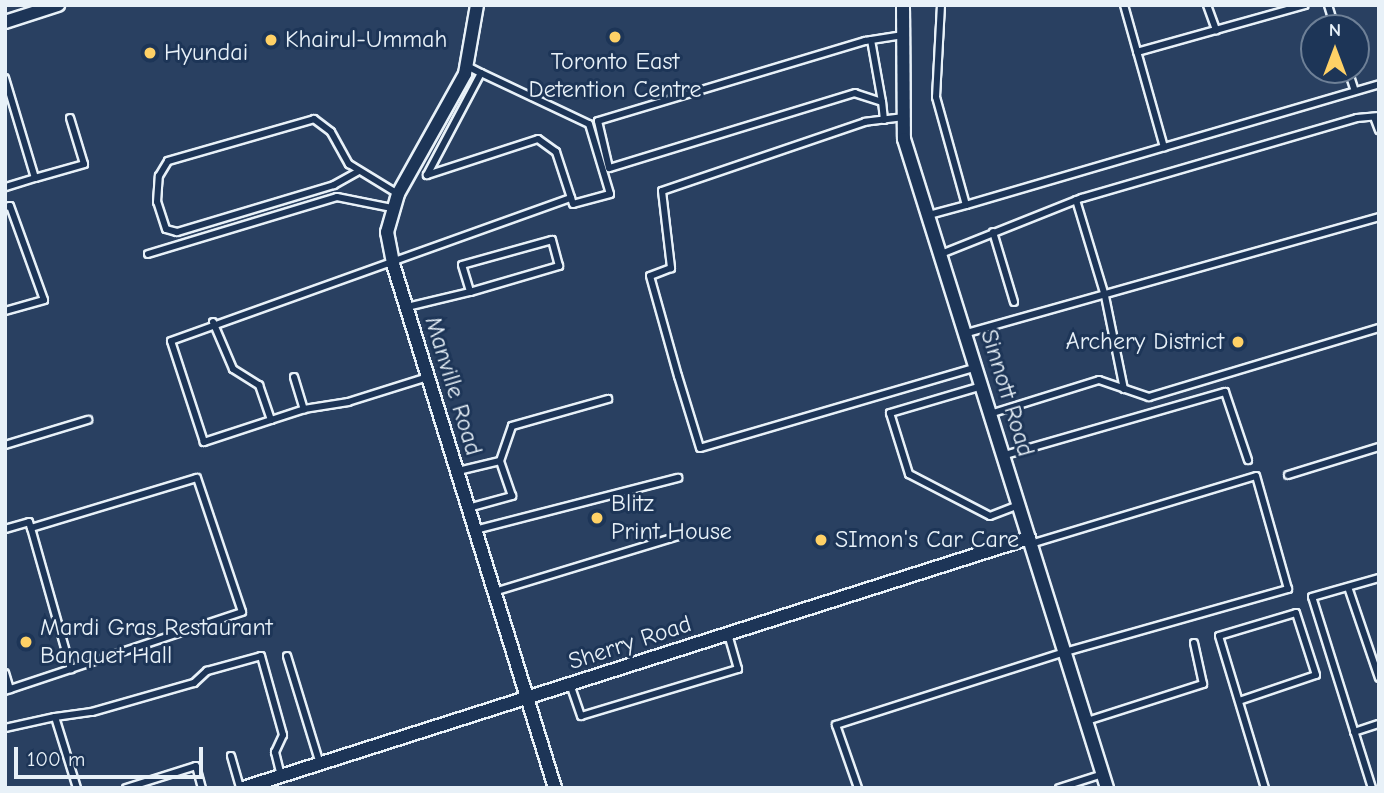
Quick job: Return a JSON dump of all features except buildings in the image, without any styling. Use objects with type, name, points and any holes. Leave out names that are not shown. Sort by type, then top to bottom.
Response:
[{"type":"street","points":[[5,22],[58,5]]},
{"type":"street","name":"Manville Road","points":[[477,5],[467,66],[398,194],[387,232],[391,258],[555,788]]},
{"type":"street","name":"Sinnott Road","points":[[903,5],[904,139],[993,413],[1107,788]]},
{"type":"street","name":"Sherry Road","points":[[242,788],[1030,541]]},
{"type":"lane","points":[[941,5],[936,97],[966,205]]},
{"type":"lane","points":[[1124,5],[1164,147]]},
{"type":"lane","points":[[1207,5],[1216,30]]},
{"type":"lane","points":[[1137,52],[1305,5]]},
{"type":"lane","points":[[883,102],[855,93],[609,168],[598,126],[598,121],[871,40],[902,35]]},
{"type":"lane","points":[[871,40],[884,120]]},
{"type":"lane","points":[[467,66],[589,124],[610,194],[573,204],[556,152],[538,139],[427,175],[481,73]]},
{"type":"lane","points":[[5,78],[35,178]]},
{"type":"lane","points":[[1353,84],[1355,91]]},
{"type":"lane","points":[[929,215],[1379,84]]},
{"type":"lane","points":[[941,254],[1076,200],[1377,116],[1379,130]]},
{"type":"lane","points":[[904,117],[884,120],[662,191],[671,268],[650,276],[700,448],[978,366]]},
{"type":"lane","points":[[5,187],[84,164],[70,118]]},
{"type":"lane","points":[[359,172],[334,185],[177,232],[166,229],[157,202],[159,176],[168,161],[314,119],[331,132],[349,164],[398,194]]},
{"type":"lane","points":[[148,254],[337,197],[392,208]]},
{"type":"lane","points":[[428,377],[348,402],[304,409],[204,442],[171,341],[213,322],[391,258],[571,198]]},
{"type":"lane","points":[[1076,200],[1105,296],[1124,389]]},
{"type":"lane","points":[[5,207],[10,206],[44,300],[5,311]]},
{"type":"lane","points":[[967,333],[1379,217]]},
{"type":"lane","points":[[993,232],[1014,302]]},
{"type":"lane","points":[[407,307],[470,292],[559,266],[552,240],[462,265],[470,292]]},
{"type":"lane","points":[[213,322],[233,369],[259,385],[271,420]]},
{"type":"lane","points":[[993,413],[1100,380],[1149,397],[1379,328]]},
{"type":"lane","points":[[293,377],[304,409]]},
{"type":"lane","points":[[984,385],[890,413],[909,474],[990,516],[1019,505]]},
{"type":"lane","points":[[1005,456],[1225,392],[1248,460]]},
{"type":"lane","points":[[468,508],[512,496],[500,461],[512,426],[608,398]]},
{"type":"lane","points":[[5,445],[89,420]]},
{"type":"lane","points":[[1288,475],[1379,447]]},
{"type":"lane","points":[[457,472],[500,461]]},
{"type":"lane","points":[[858,788],[836,725],[1065,652],[1288,589],[1256,476],[1030,541]]},
{"type":"lane","points":[[5,673],[8,690],[242,612],[197,478],[31,528]]},
{"type":"lane","points":[[475,530],[678,478]]},
{"type":"lane","points":[[5,529],[29,522],[71,669]]},
{"type":"lane","points":[[494,592],[685,534]]},
{"type":"lane","points":[[1372,788],[1312,597],[1379,578]]},
{"type":"lane","points":[[1348,587],[1379,678]]},
{"type":"lane","points":[[1239,701],[1316,675],[1296,613],[1219,636],[1265,788]]},
{"type":"lane","points":[[570,684],[581,716],[738,669],[728,634]]},
{"type":"lane","points":[[1087,721],[1203,684],[1194,643]]},
{"type":"lane","points":[[1370,651],[1379,648]]},
{"type":"lane","points":[[5,728],[92,712],[194,683],[206,671],[261,656],[283,735],[275,752],[281,776]]},
{"type":"lane","points":[[287,656],[320,764]]},
{"type":"lane","points":[[55,717],[77,788]]},
{"type":"lane","points":[[1354,732],[1379,724]]},
{"type":"lane","points":[[231,756],[242,788]]},
{"type":"lane","points":[[126,788],[196,766],[202,788]]},
{"type":"lane","points":[[1059,788],[1103,774]]},
{"type":"place","name":"Toronto East Detention Centre","points":[[615,37]]},
{"type":"place","name":"Khairul-Ummah","points":[[271,40]]},
{"type":"place","name":"Hyundai","points":[[150,53]]},
{"type":"place","name":"Archery District","points":[[1238,342]]},
{"type":"place","name":"Blitz Print House","points":[[597,518]]},
{"type":"place","name":"SImon's Car Care","points":[[821,540]]},
{"type":"place","name":"Mardi Gras Restaurant Banquet Hall","points":[[26,642]]}]
